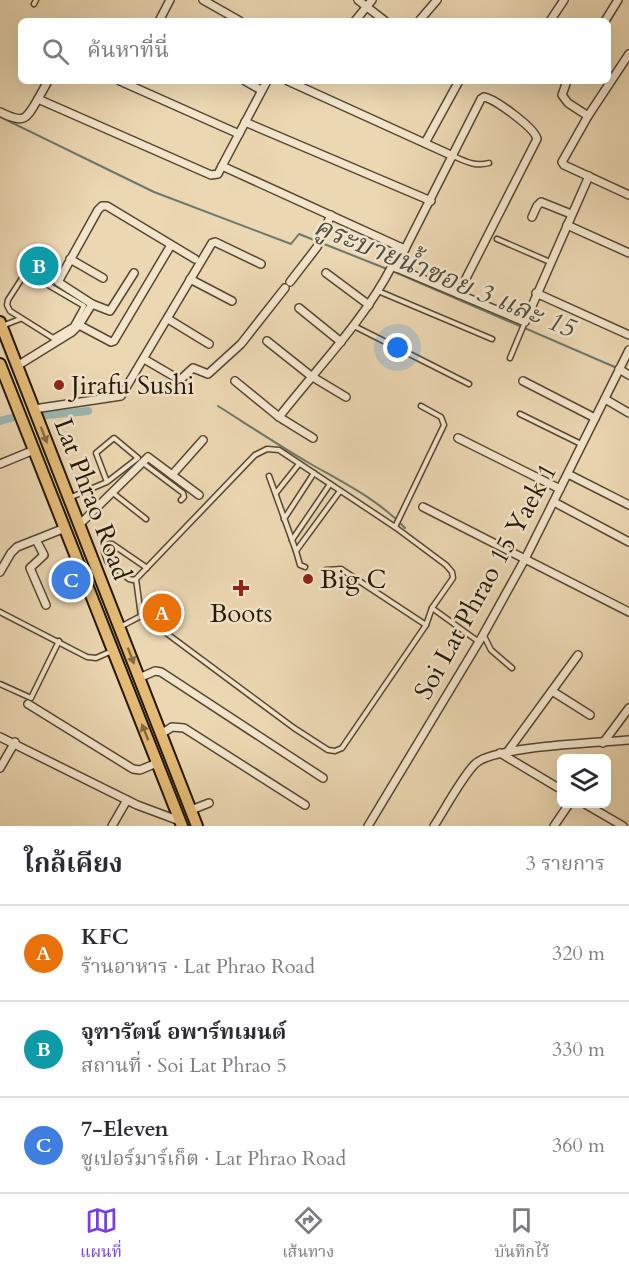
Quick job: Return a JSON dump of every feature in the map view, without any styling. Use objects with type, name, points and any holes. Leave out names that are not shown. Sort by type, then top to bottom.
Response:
[{"type":"main road","name":"Lat Phrao Road","points":[[1,324],[5,348],[17,366],[25,385],[197,826]]},
{"type":"main road","name":"Lat Phrao Road","points":[[0,364],[181,824]]},
{"type":"main road","points":[[10,391],[25,385]]},
{"type":"street","points":[[161,18],[170,0]]},
{"type":"street","points":[[203,0],[235,18]]},
{"type":"street","points":[[358,0],[381,18]]},
{"type":"street","points":[[358,18],[372,0]]},
{"type":"street","points":[[422,18],[437,0]]},
{"type":"street","points":[[552,18],[564,0]]},
{"type":"street","points":[[607,18],[618,0]]},
{"type":"street","points":[[611,81],[629,54]]},
{"type":"street","points":[[0,112],[13,119],[23,120],[28,117],[46,84]]},
{"type":"street","points":[[127,84],[239,134]]},
{"type":"street","points":[[250,84],[261,90]]},
{"type":"street","points":[[38,99],[211,175],[218,174],[265,84]]},
{"type":"street","points":[[295,84],[453,156]]},
{"type":"street","points":[[425,143],[457,84]]},
{"type":"street","points":[[566,84],[562,95],[568,103],[588,116]]},
{"type":"street","points":[[609,84],[562,162],[589,177],[628,193]]},
{"type":"street","points":[[279,417],[354,326],[378,291],[431,201],[484,97],[493,101],[537,135],[537,140],[458,294]]},
{"type":"street","points":[[245,122],[431,201]]},
{"type":"street","points":[[222,166],[403,248]]},
{"type":"street","points":[[392,269],[458,294],[524,325],[536,293],[589,177]]},
{"type":"street","points":[[532,217],[541,202],[572,214]]},
{"type":"street","points":[[134,273],[110,311],[92,304],[58,283],[102,206],[107,206],[195,259]]},
{"type":"street","points":[[290,282],[319,242],[331,215]]},
{"type":"street","points":[[567,225],[629,253]]},
{"type":"street","points":[[34,409],[121,396],[212,243],[261,264]]},
{"type":"street","points":[[79,325],[112,342],[171,245]]},
{"type":"street","points":[[70,259],[103,278]]},
{"type":"street","points":[[326,273],[369,305]]},
{"type":"street","points":[[190,279],[232,301]]},
{"type":"street","points":[[144,359],[180,380],[193,368],[208,374],[241,344],[285,288]]},
{"type":"street","points":[[536,293],[629,335]]},
{"type":"street","points":[[17,366],[72,332],[92,304]]},
{"type":"street","points":[[298,308],[341,342]]},
{"type":"street","points":[[168,320],[209,344]]},
{"type":"street","points":[[267,341],[311,376],[346,397]]},
{"type":"street","name":"Soi Lat Phrao 15 Yaek 1","points":[[368,826],[482,639],[554,502],[629,350]]},
{"type":"street","points":[[619,369],[629,375]]},
{"type":"street","points":[[235,381],[279,417],[314,438]]},
{"type":"street","points":[[523,381],[595,418]]},
{"type":"street","points":[[605,399],[629,413]]},
{"type":"street","points":[[458,438],[560,489]]},
{"type":"street","points":[[172,475],[203,440]]},
{"type":"street","points":[[0,464],[34,450]]},
{"type":"street","points":[[80,525],[149,457],[199,495]]},
{"type":"street","points":[[568,474],[629,505]]},
{"type":"street","points":[[554,502],[629,542]]},
{"type":"street","points":[[423,507],[629,612]]},
{"type":"street","points":[[0,572],[14,550],[65,528]]},
{"type":"street","points":[[36,540],[44,555],[30,568],[46,605]]},
{"type":"street","points":[[504,752],[578,655]]},
{"type":"street","points":[[139,678],[155,671],[161,672],[323,778]]},
{"type":"street","points":[[552,691],[590,715]]},
{"type":"street","points":[[28,704],[132,769],[140,770],[157,764]]},
{"type":"street","points":[[603,743],[629,708]]},
{"type":"street","points":[[161,734],[172,727],[184,728],[305,804]]},
{"type":"street","points":[[0,737],[15,742],[127,800],[181,824]]},
{"type":"street","points":[[434,826],[474,765],[487,756],[504,752],[629,740]]},
{"type":"street","points":[[0,768],[15,742]]},
{"type":"street","points":[[504,752],[557,787]]},
{"type":"street","points":[[112,826],[127,800]]},
{"type":"street","points":[[190,810],[209,803]]},
{"type":"street","points":[[554,826],[566,808]]},
{"type":"street","points":[[592,808],[623,826]]},
{"type":"lane","points":[[453,156],[472,164],[489,163]]},
{"type":"lane","points":[[497,239],[550,262]]},
{"type":"lane","points":[[1,324],[20,319],[55,338],[73,326],[84,307],[24,272],[7,302],[8,309],[20,319]]},
{"type":"lane","points":[[378,291],[492,339]]},
{"type":"lane","points":[[510,358],[524,325]]},
{"type":"lane","points":[[354,326],[469,384]]},
{"type":"lane","points":[[396,525],[444,425],[441,417],[421,406]]},
{"type":"lane","points":[[520,414],[582,445]]},
{"type":"lane","points":[[69,498],[107,482],[138,458],[114,438],[96,453],[107,482]]},
{"type":"lane","points":[[136,579],[141,616],[294,728],[328,750],[335,751],[342,748],[426,625],[432,608],[453,578],[452,572],[446,565],[396,525],[279,450],[267,449],[255,455],[147,568],[136,579],[129,579],[107,561],[104,552],[109,544],[112,544],[147,568]]},
{"type":"lane","points":[[142,462],[183,493],[184,497],[181,500]]},
{"type":"lane","points":[[276,494],[299,464]]},
{"type":"lane","points":[[284,519],[314,473]]},
{"type":"lane","points":[[269,476],[300,565],[305,567]]},
{"type":"lane","points":[[291,540],[331,484]]},
{"type":"lane","points":[[296,551],[340,490]]},
{"type":"lane","points":[[112,493],[146,519]]},
{"type":"lane","points":[[322,497],[331,504]]},
{"type":"lane","points":[[326,570],[341,569],[426,625]]},
{"type":"lane","points":[[432,608],[482,639],[512,668]]},
{"type":"lane","points":[[0,612],[90,657],[96,658],[113,651]]},
{"type":"lane","points":[[120,627],[141,616]]},
{"type":"lane","points":[[1,686],[31,698],[59,641]]},
{"type":"waterway","name":"คูระบายน้ำซอย 3 และ 15","points":[[0,117],[154,192],[291,244],[299,234],[397,273],[617,368]]},
{"type":"waterway","name":"คูระบายน้ำซอย 3 และ 15","points":[[218,406],[360,492],[405,528]]},
{"type":"waterway","points":[[47,415],[88,411]]},
{"type":"waterway","points":[[0,421],[15,417]]},
{"type":"place","name":"จุฑารัตน์ อพาร์ทเมนต์","points":[[39,266]]},
{"type":"place","name":"Jirafu Sushi","points":[[59,385]]},
{"type":"place","name":"Big C","points":[[308,579]]},
{"type":"place","name":"7-Eleven","points":[[71,580]]},
{"type":"place","name":"Boots","points":[[241,588]]},
{"type":"place","name":"KFC","points":[[162,613]]}]
